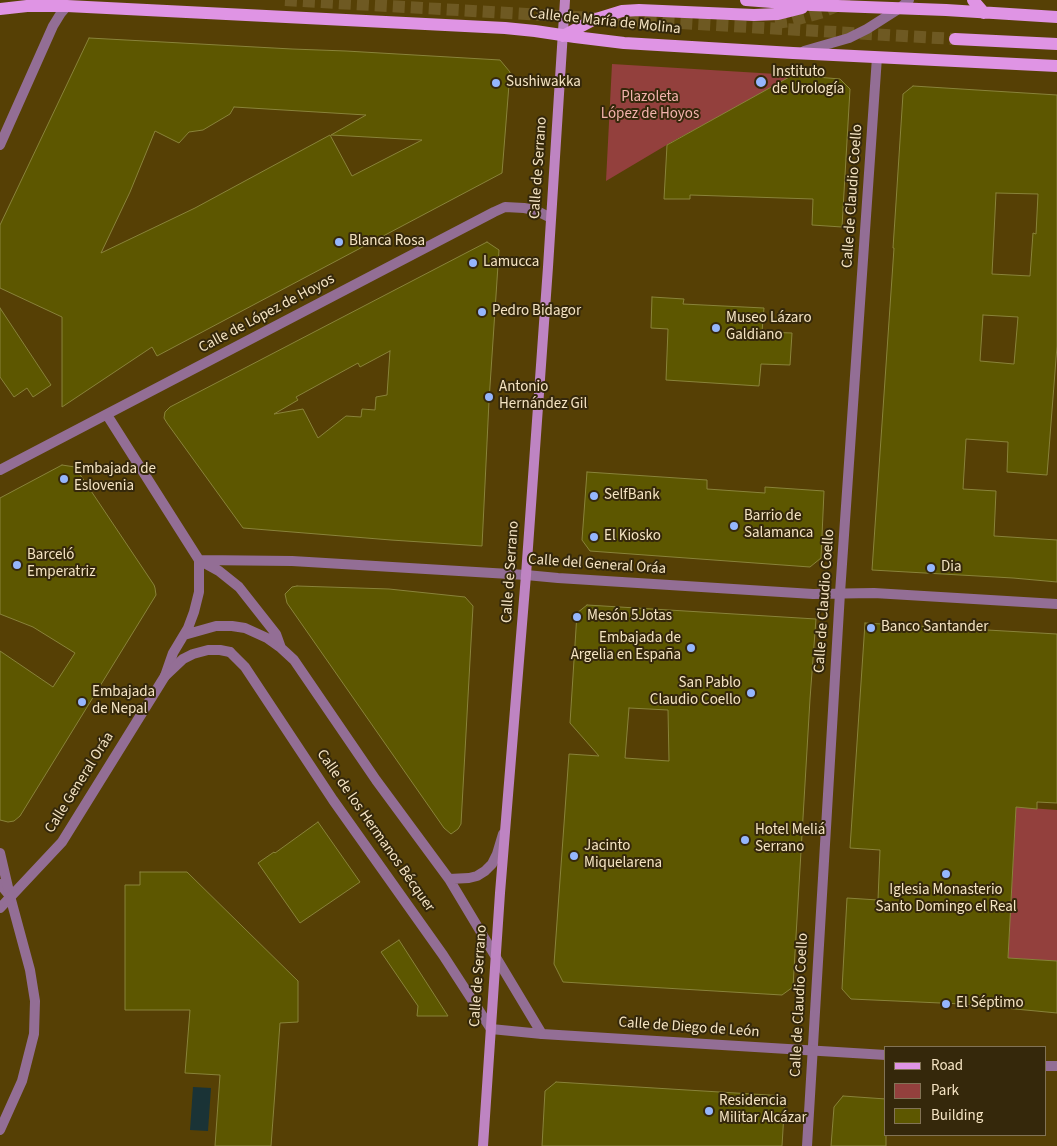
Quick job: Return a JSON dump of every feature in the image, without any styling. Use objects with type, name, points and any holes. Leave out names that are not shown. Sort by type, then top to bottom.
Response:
[{"type":"main road","name":"Calle de Serrano","points":[[483,1146],[500,893],[548,276],[565,0]]},
{"type":"main road","points":[[746,0],[905,4],[946,10],[1057,17]]},
{"type":"main road","points":[[973,0],[984,13]]},
{"type":"main road","points":[[563,36],[593,20],[622,11],[778,14],[794,11],[814,3]]},
{"type":"main road","name":"Calle de María de Molina","points":[[0,9],[28,6],[67,6],[505,28],[624,43],[1057,66]]},
{"type":"main road","points":[[955,39],[1057,44]]},
{"type":"street","points":[[794,53],[849,38],[878,24],[905,4]]},
{"type":"street","points":[[0,145],[53,26],[67,6]]},
{"type":"street","name":"Calle de Claudio Coello","points":[[807,1146],[840,593],[877,57]]},
{"type":"street","name":"Calle de López de Hoyos","points":[[0,470],[494,212],[506,207],[519,208],[535,210],[551,218]]},
{"type":"street","name":"Calle de los Hermanos Bécquer","points":[[107,415],[199,560],[219,571],[238,587],[276,634],[282,648]]},
{"type":"street","points":[[165,676],[194,612],[199,592],[199,560]]},
{"type":"street","name":"Calle del General Oráa","points":[[199,560],[292,561],[813,594],[874,593],[1057,604]]},
{"type":"street","name":"Calle de los Hermanos Bécquer","points":[[184,636],[216,626],[246,628],[267,638],[282,648],[294,660],[376,780],[449,879],[542,1034]]},
{"type":"street","name":"Calle de los Hermanos Bécquer","points":[[165,676],[183,659],[208,650],[230,652],[245,667],[333,800],[443,955],[491,1029]]},
{"type":"street","name":"Calle General Oráa","points":[[0,908],[5,896],[62,842],[165,676]]},
{"type":"street","points":[[449,879],[477,876],[492,864],[506,822]]},
{"type":"street","points":[[0,853],[5,896]]},
{"type":"street","points":[[0,884],[30,970],[35,1001],[34,1034],[22,1081],[0,1130]]},
{"type":"street","name":"Calle de Diego de León","points":[[491,1029],[542,1034],[884,1055]]},
{"type":"green space","name":"Plazoleta López de Hoyos","points":[[612,64],[793,75],[760,95],[675,140],[606,181]]},
{"type":"green space","points":[[1016,807],[1057,810],[1057,961],[1008,958]]},
{"type":"water","points":[[193,1087],[211,1088],[208,1131],[190,1130]]},
{"type":"building","points":[[89,38],[500,60],[510,72],[502,173],[157,356],[152,347],[62,407],[62,317],[0,288],[0,225]],"holes":[[[234,107],[366,115],[331,135],[422,140],[352,176],[330,135],[195,208],[101,253],[130,192],[155,131],[179,143],[189,132],[203,130],[230,114]]]},
{"type":"building","points":[[793,75],[840,79],[850,89],[842,227],[812,225],[813,199],[690,195],[690,199],[664,199],[667,145]]},
{"type":"building","points":[[913,86],[1057,95],[1057,346],[1047,475],[1007,472],[1008,442],[966,439],[963,489],[996,491],[994,536],[1057,540],[1057,582],[872,570],[903,94]],"holes":[[[996,193],[1038,194],[1036,234],[1033,233],[1030,276],[992,274]],[[983,315],[1018,317],[1014,364],[980,361]]]},
{"type":"building","points":[[487,242],[499,250],[482,546],[243,528],[167,423],[164,418],[165,412],[170,407]],"holes":[[[390,351],[387,395],[376,397],[375,410],[362,409],[361,417],[346,416],[318,438],[303,409],[274,414],[298,400],[296,397],[358,363],[360,367]]]},
{"type":"building","points":[[652,297],[684,299],[683,304],[764,308],[762,332],[792,333],[790,365],[761,364],[759,386],[666,380],[668,329],[651,328]]},
{"type":"building","points":[[0,308],[51,385],[33,397],[27,388],[14,397],[0,377]]},
{"type":"building","points":[[62,465],[75,467],[154,585],[156,595],[20,816],[14,821],[8,822],[0,820],[0,651],[53,687],[75,653],[33,627],[0,614],[0,498]]},
{"type":"building","points":[[587,472],[707,480],[707,489],[765,493],[765,487],[824,491],[821,558],[810,567],[590,551],[582,540]]},
{"type":"building","points":[[292,587],[389,589],[465,597],[473,606],[461,824],[451,834],[444,828],[287,603],[285,594]]},
{"type":"building","points":[[587,605],[816,619],[793,987],[782,995],[563,982],[554,964],[569,754],[599,756],[570,723],[577,613]],"holes":[[[629,708],[668,710],[669,761],[625,758]]]},
{"type":"building","points":[[865,623],[1057,634],[1057,803],[1037,802],[1037,809],[1016,807],[1008,958],[1057,961],[1057,1013],[963,1004],[851,999],[842,989],[847,898],[878,900],[880,850],[850,848]]},
{"type":"building","points":[[318,822],[360,882],[300,923],[258,863]]},
{"type":"building","points":[[140,872],[187,872],[298,981],[298,1022],[280,1023],[271,1146],[215,1146],[220,1075],[185,1073],[190,1010],[125,1010],[125,885],[140,885]]},
{"type":"building","points":[[399,940],[448,1016],[417,1016],[418,1006],[381,952]]},
{"type":"building","name":"Residencia Militar Alcázar","points":[[556,1082],[785,1096],[782,1146],[542,1146],[545,1091]]},
{"type":"building","points":[[843,1096],[884,1099],[884,1136],[886,1136],[886,1146],[831,1146],[834,1107]]},
{"type":"tunnel","points":[[285,0],[955,39]]},
{"type":"tunnel","points":[[775,23],[791,21],[823,12],[850,0]]},
{"type":"place","name":"Instituto de Urología","points":[[761,82]]},
{"type":"place","name":"Sushiwakka","points":[[496,83]]},
{"type":"place","name":"Blanca Rosa","points":[[339,242]]},
{"type":"place","name":"Lamucca","points":[[473,263]]},
{"type":"place","name":"Pedro Bidagor","points":[[482,312]]},
{"type":"place","name":"Museo Lázaro Galdiano","points":[[716,328]]},
{"type":"place","name":"Antonio Hernández Gil","points":[[489,397]]},
{"type":"place","name":"Embajada de Eslovenia","points":[[64,479]]},
{"type":"place","name":"SelfBank","points":[[594,496]]},
{"type":"place","name":"Barrio de Salamanca","points":[[734,526]]},
{"type":"place","name":"El Kiosko","points":[[594,537]]},
{"type":"place","name":"Barceló Emperatriz","points":[[17,565]]},
{"type":"place","name":"Dia","points":[[931,568]]},
{"type":"place","name":"Mesón 5Jotas","points":[[577,617]]},
{"type":"place","name":"Banco Santander","points":[[871,628]]},
{"type":"place","name":"Embajada de Argelia en España","points":[[691,648]]},
{"type":"place","name":"San Pablo Claudio Coello","points":[[751,693]]},
{"type":"place","name":"Embajada de Nepal","points":[[82,702]]},
{"type":"place","name":"Hotel Meliá Serrano","points":[[745,840]]},
{"type":"place","name":"Jacinto Miquelarena","points":[[574,856]]},
{"type":"place","name":"Iglesia Monasterio Santo Domingo el Real","points":[[946,874]]},
{"type":"place","name":"El Séptimo","points":[[946,1004]]},
{"type":"place","name":"Residencia Militar Alcázar","points":[[709,1111]]}]
